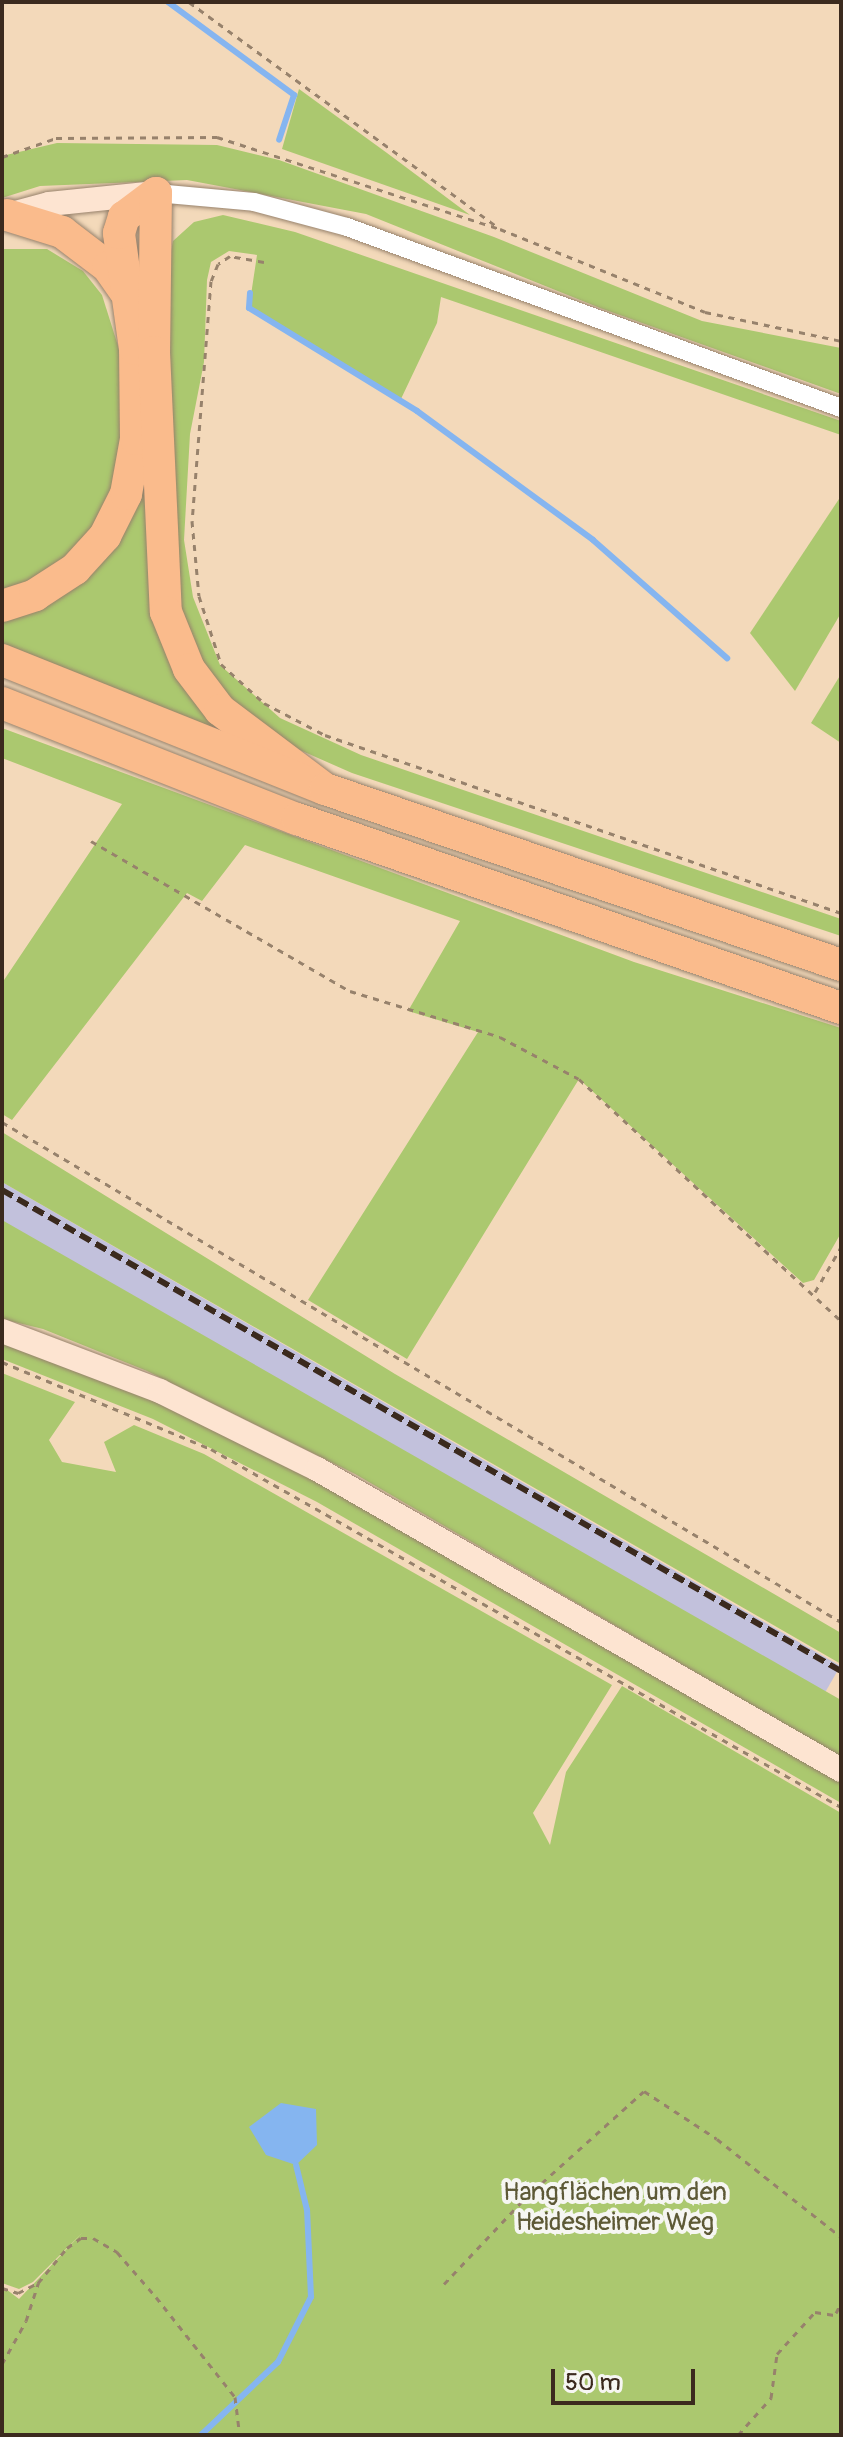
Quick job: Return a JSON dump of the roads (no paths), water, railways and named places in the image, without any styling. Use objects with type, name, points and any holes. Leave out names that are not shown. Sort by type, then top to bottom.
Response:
[{"type":"highway","points":[[2,606],[35,595],[75,569],[105,536],[126,494],[136,424],[135,349],[125,291],[120,224],[156,193]]},
{"type":"highway","points":[[156,193],[154,352],[166,612],[189,669],[220,710],[325,789]]},
{"type":"highway","points":[[4,216],[35,221],[74,240],[108,267],[125,291]]},
{"type":"highway","points":[[2,660],[325,789],[841,965]]},
{"type":"highway","points":[[2,703],[297,819],[841,1008]]},
{"type":"main road","points":[[4,216],[91,198],[156,193]]},
{"type":"main road","points":[[2,1331],[160,1391],[317,1469],[841,1770]]},
{"type":"street","points":[[156,193],[254,202],[347,227],[841,408]]},
{"type":"water","points":[[281,2103],[316,2109],[317,2145],[296,2165],[266,2155],[249,2127]]},
{"type":"waterway","points":[[168,2],[294,95],[279,140]]},
{"type":"waterway","points":[[250,293],[249,308],[417,411],[593,540],[727,658]]},
{"type":"waterway","points":[[201,2435],[278,2362],[311,2297],[307,2210],[296,2165]]},
{"type":"railway","points":[[2,1190],[841,1671]]},
{"type":"park label","name":"Hangflächen um den Heidesheimer Weg","points":[[615,2208]]}]
